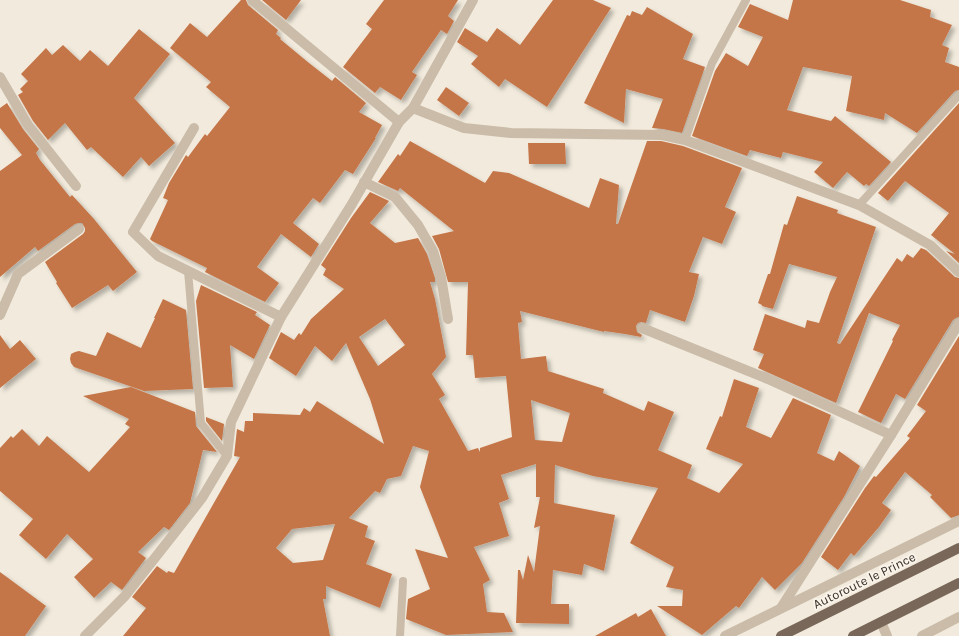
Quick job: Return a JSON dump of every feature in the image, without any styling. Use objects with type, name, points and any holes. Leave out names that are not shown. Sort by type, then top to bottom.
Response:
[{"type":"main road","name":"Autoroute le Prince","points":[[781,636],[959,548]]},
{"type":"main road","points":[[853,636],[959,583]]},
{"type":"street","points":[[252,0],[399,122]]},
{"type":"street","points":[[85,636],[125,596],[202,498],[226,456],[231,422],[281,317],[352,204],[399,122],[413,108],[473,0]]},
{"type":"street","points":[[0,77],[28,125],[76,186]]},
{"type":"street","points":[[413,108],[464,128],[511,134],[662,135],[684,140],[859,205],[930,245],[959,272]]},
{"type":"street","points":[[194,128],[133,232],[158,256],[281,317]]},
{"type":"street","points":[[364,182],[395,197],[418,225],[433,251],[441,277],[448,319]]},
{"type":"street","points":[[0,315],[18,274],[79,229]]},
{"type":"street","points":[[781,608],[891,435],[959,323]]},
{"type":"street","points":[[642,328],[768,379],[891,435]]},
{"type":"street","points":[[725,636],[959,521]]},
{"type":"street","points":[[922,636],[959,617]]},
{"type":"street","points":[[882,622],[887,636]]},
{"type":"lane","points":[[684,140],[712,63],[746,0]]},
{"type":"lane","points":[[859,205],[959,95]]},
{"type":"lane","points":[[188,271],[201,424],[226,456]]},
{"type":"lane","points":[[400,636],[403,581]]},
{"type":"building","points":[[241,0],[246,0],[248,5],[278,30],[276,34],[281,38],[280,39],[309,63],[332,81],[335,77],[366,103],[359,112],[382,125],[376,138],[353,174],[345,170],[320,203],[313,198],[293,223],[319,244],[311,257],[281,234],[257,267],[279,283],[265,302],[205,272],[207,268],[150,239],[168,200],[163,198],[169,183],[186,155],[188,157],[205,134],[207,136],[230,107],[206,87],[211,82],[170,48],[190,23],[207,37]]},
{"type":"building","points":[[262,0],[301,0],[286,20]]},
{"type":"building","points":[[384,0],[458,0],[448,16],[454,21],[447,34],[441,30],[412,72],[417,75],[401,100],[380,87],[375,93],[343,67],[372,29],[366,24]]},
{"type":"building","points":[[553,0],[593,0],[611,8],[547,107],[505,79],[499,87],[471,64],[478,56],[457,42],[465,28],[487,42],[497,28],[520,45]]},
{"type":"building","points":[[793,0],[900,0],[931,10],[930,17],[952,25],[942,45],[949,48],[945,62],[959,67],[959,90],[955,91],[917,133],[885,113],[884,120],[846,111],[852,76],[803,67],[787,110],[831,121],[835,116],[891,162],[869,186],[866,184],[864,186],[847,172],[833,188],[814,172],[823,162],[783,152],[781,158],[750,150],[747,156],[692,136],[715,71],[726,53],[748,66],[763,37],[738,27],[750,4],[788,20]]},
{"type":"building","points":[[647,7],[693,34],[683,59],[705,67],[682,133],[652,128],[663,99],[626,89],[624,123],[584,103],[627,15],[630,16],[632,11],[642,15]]},
{"type":"building","points":[[139,29],[170,54],[134,98],[175,143],[149,166],[141,157],[123,177],[91,147],[87,150],[65,123],[48,140],[33,121],[18,95],[23,92],[20,89],[28,81],[21,74],[46,48],[52,55],[63,45],[80,61],[90,50],[108,66]]},
{"type":"building","points":[[446,87],[469,103],[459,116],[437,100]]},
{"type":"building","points":[[7,103],[23,129],[39,149],[36,153],[40,160],[70,197],[72,195],[94,219],[137,272],[113,291],[108,285],[72,308],[45,262],[83,234],[85,228],[82,223],[75,224],[38,251],[35,247],[0,277],[0,171],[22,155],[0,128],[0,108]]},
{"type":"building","points":[[959,103],[959,263],[946,251],[955,254],[931,235],[949,213],[905,181],[888,201],[878,193]]},
{"type":"building","points":[[410,141],[485,183],[493,171],[509,173],[589,208],[600,178],[619,185],[616,224],[618,224],[647,141],[661,141],[683,146],[742,168],[725,207],[736,212],[722,244],[703,237],[689,272],[699,274],[694,296],[685,322],[650,310],[646,323],[641,322],[636,326],[637,332],[642,335],[641,337],[604,332],[520,311],[522,322],[518,323],[521,359],[546,356],[548,371],[604,389],[603,393],[644,411],[648,401],[674,412],[658,450],[692,465],[687,478],[719,493],[743,464],[706,449],[720,416],[722,417],[734,379],[759,388],[746,427],[771,438],[793,398],[831,415],[817,453],[834,461],[839,451],[860,466],[844,497],[802,563],[775,590],[762,577],[739,608],[736,606],[702,635],[657,606],[682,606],[683,590],[666,587],[674,567],[630,543],[658,488],[593,476],[555,465],[554,503],[615,515],[604,571],[584,564],[582,575],[553,570],[551,604],[569,604],[569,624],[516,623],[518,570],[520,570],[523,580],[528,555],[534,572],[540,526],[534,528],[540,497],[536,497],[536,464],[501,475],[509,499],[499,503],[509,536],[474,547],[490,580],[483,584],[487,612],[504,613],[513,632],[446,635],[406,619],[408,599],[430,589],[415,549],[448,558],[420,487],[429,451],[413,446],[401,476],[387,479],[380,493],[375,491],[349,518],[368,526],[365,537],[375,541],[366,564],[392,574],[380,608],[326,586],[326,599],[323,599],[330,636],[123,636],[146,608],[132,597],[157,566],[167,573],[168,571],[174,573],[240,457],[234,456],[237,429],[244,432],[245,421],[253,421],[253,413],[300,415],[304,408],[310,412],[317,401],[384,444],[370,399],[346,343],[332,361],[315,346],[296,376],[269,358],[281,332],[294,340],[299,333],[301,335],[311,319],[344,289],[323,275],[326,269],[321,265],[351,218],[370,192],[389,201],[370,223],[395,243],[418,238],[427,254],[435,278],[435,282],[430,282],[435,299],[446,357],[432,374],[445,395],[439,399],[468,451],[478,448],[480,452],[480,448],[512,437],[506,376],[475,378],[473,355],[466,355],[468,282],[448,282],[439,249],[432,236],[454,231],[400,188],[398,191],[378,182],[398,154],[400,156]],"holes":[[[385,319],[405,345],[378,366],[359,337]],[[531,400],[570,413],[562,442],[535,440]],[[335,524],[323,560],[293,563],[276,548],[292,529]]]},
{"type":"building","points":[[528,143],[565,143],[566,164],[529,164]]},
{"type":"building","points":[[797,196],[838,210],[837,213],[876,227],[837,343],[840,344],[897,258],[902,262],[907,254],[913,258],[921,248],[926,250],[955,277],[959,278],[959,317],[953,320],[905,399],[896,394],[881,423],[858,412],[900,325],[869,313],[836,403],[758,368],[764,354],[753,350],[765,314],[805,328],[807,320],[819,323],[837,277],[789,264],[773,309],[762,306],[758,303],[768,274],[770,274],[784,224],[787,225]]},
{"type":"building","points":[[201,285],[257,312],[255,315],[270,325],[254,359],[230,345],[233,387],[204,388],[196,301]]},
{"type":"building","points":[[163,299],[186,310],[193,389],[144,391],[74,367],[71,363],[71,354],[75,352],[79,351],[96,356],[107,332],[141,348]]},
{"type":"building","points":[[0,335],[10,349],[20,340],[36,359],[0,388]]},
{"type":"building","points":[[959,336],[959,515],[951,518],[930,497],[932,495],[905,472],[882,503],[891,510],[879,527],[854,556],[851,553],[838,570],[821,557],[865,488],[874,476],[876,477],[910,438],[907,436],[926,411],[917,405]]},
{"type":"building","points":[[131,387],[195,412],[196,426],[217,452],[203,450],[190,503],[169,530],[164,527],[138,552],[146,558],[122,590],[111,582],[94,598],[74,577],[93,559],[67,534],[46,559],[19,535],[33,519],[0,491],[0,448],[11,436],[13,438],[22,429],[39,446],[47,436],[89,472],[130,427],[125,424],[129,419],[83,396]]},
{"type":"building","points":[[206,417],[224,424],[222,441],[206,421]]},
{"type":"building","points":[[0,572],[46,606],[25,636],[0,636]]},
{"type":"building","points":[[651,609],[666,636],[595,636],[636,613],[638,617]]}]
